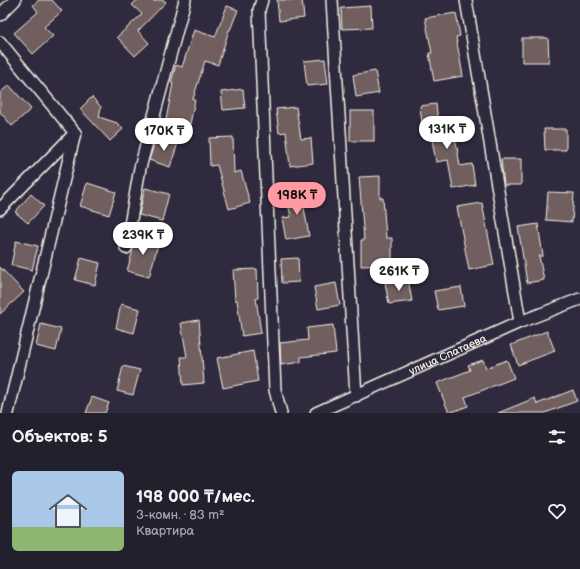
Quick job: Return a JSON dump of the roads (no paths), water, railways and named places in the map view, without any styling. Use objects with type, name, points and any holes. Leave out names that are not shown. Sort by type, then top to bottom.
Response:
[{"type":"street","points":[[0,15],[14,0]]},
{"type":"street","points":[[126,248],[140,168],[185,0]]},
{"type":"street","points":[[262,0],[259,10],[274,382],[281,413]]},
{"type":"street","points":[[332,0],[356,396]]},
{"type":"street","points":[[466,0],[520,322]]},
{"type":"street","points":[[0,42],[75,133]]},
{"type":"street","points":[[0,210],[75,133]]},
{"type":"street","points":[[8,413],[75,133]]},
{"type":"street","name":"улица Спатаева","points":[[316,413],[520,322],[580,299]]}]
